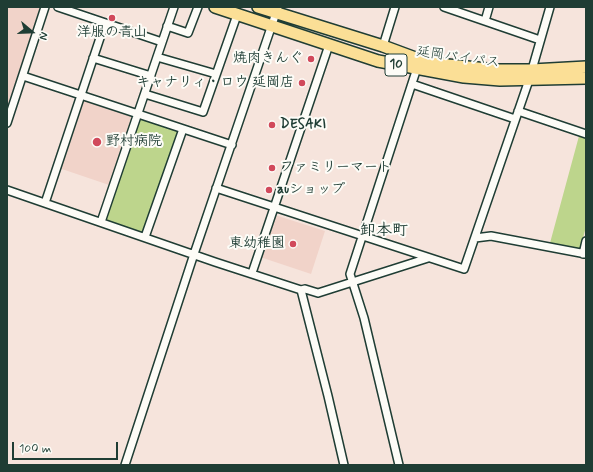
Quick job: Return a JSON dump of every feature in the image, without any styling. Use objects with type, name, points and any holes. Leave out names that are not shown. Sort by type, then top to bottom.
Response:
[{"type":"highway","name":"延岡バイパス","points":[[215,7],[378,61],[464,77],[500,80],[586,67]]},
{"type":"highway","name":"延岡バイパス","points":[[258,7],[277,10],[418,59],[448,65],[530,75],[586,78]]},
{"type":"street","points":[[7,123],[45,7]]},
{"type":"street","points":[[58,7],[162,42]]},
{"type":"street","points":[[101,222],[174,7]]},
{"type":"street","points":[[167,26],[188,32],[198,7]]},
{"type":"street","points":[[383,46],[395,7]]},
{"type":"street","points":[[444,7],[540,40]]},
{"type":"street","points":[[485,21],[489,7]]},
{"type":"street","points":[[216,188],[464,269],[530,75],[550,7]]},
{"type":"street","points":[[125,465],[216,188],[277,10]]},
{"type":"street","points":[[145,94],[203,112],[237,15]]},
{"type":"street","points":[[45,203],[105,23]]},
{"type":"street","points":[[252,274],[328,45]]},
{"type":"street","points":[[157,57],[216,74]]},
{"type":"street","points":[[93,58],[151,76]]},
{"type":"street","points":[[399,465],[364,318],[350,274],[417,68]]},
{"type":"street","points":[[23,76],[232,144]]},
{"type":"street","points":[[412,84],[586,134]]},
{"type":"street","points":[[145,237],[183,129]]},
{"type":"street","points":[[7,190],[252,274],[301,290],[305,289],[318,293],[428,258]]},
{"type":"street","points":[[475,238],[491,236],[584,254],[586,241]]},
{"type":"street","points":[[301,290],[344,465]]},
{"type":"shaded area","points":[[7,7],[41,7],[7,107]]},
{"type":"shaded area","name":"野村病院","points":[[84,99],[135,115],[112,186],[59,168],[78,108]]},
{"type":"shaded area","name":"東幼稚園","points":[[275,215],[325,231],[311,274],[260,257]]},
{"type":"green space","points":[[141,117],[181,130],[145,234],[105,220]]},
{"type":"green space","points":[[579,136],[586,139],[586,227],[580,249],[550,243]]},
{"type":"place","name":"洋服の青山","points":[[112,18]]},
{"type":"place","name":"焼肉きんぐ","points":[[311,59]]},
{"type":"place","name":"キャナリィ・ロウ 延岡店","points":[[302,83]]},
{"type":"place","name":"DESAKI","points":[[272,125]]},
{"type":"place","name":"野村病院","points":[[97,142]]},
{"type":"place","name":"ファミリーマート","points":[[272,168]]},
{"type":"place","name":"auショップ","points":[[269,190]]},
{"type":"place","name":"東幼稚園","points":[[293,244]]},
{"type":"district","name":"卸本町","points":[[384,232]]}]
